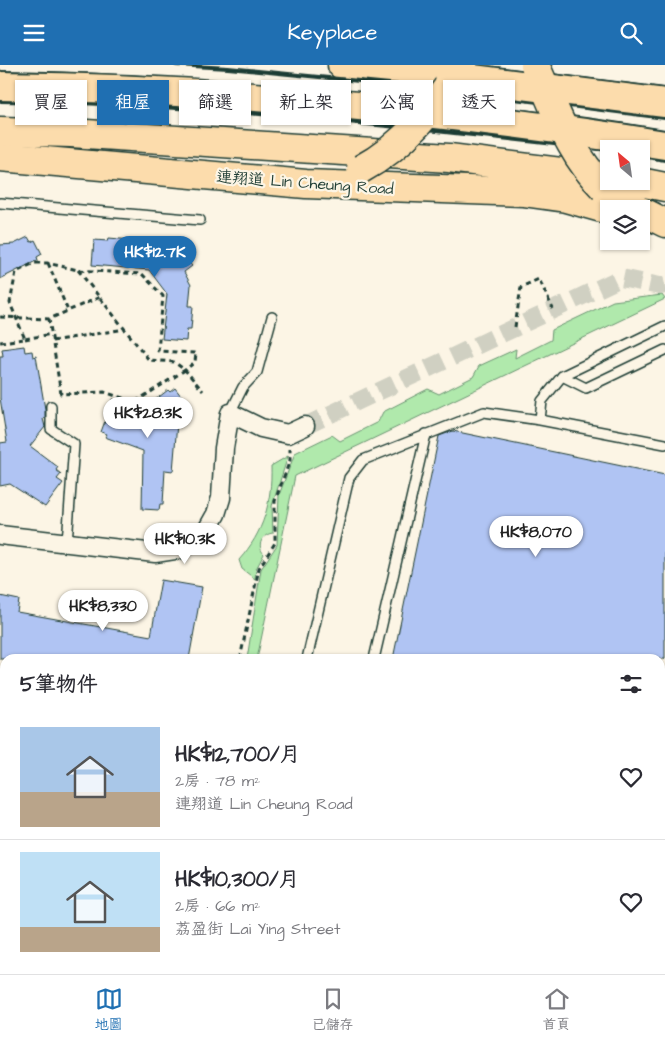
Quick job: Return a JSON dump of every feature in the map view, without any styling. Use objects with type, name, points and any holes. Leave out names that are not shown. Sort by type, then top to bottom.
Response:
[{"type":"main road","points":[[342,65],[665,103]]},
{"type":"main road","points":[[535,65],[572,147],[586,169],[607,192],[621,200]]},
{"type":"main road","points":[[548,94],[550,76],[555,65]]},
{"type":"main road","points":[[306,184],[335,179],[382,158],[400,143],[448,88],[461,67]]},
{"type":"main road","points":[[0,86],[60,87],[215,95],[406,111],[665,145]]},
{"type":"main road","name":"連翔道 Lin Cheung Road","points":[[0,131],[81,133],[449,158],[607,192]]},
{"type":"main road","name":"連翔道 Lin Cheung Road","points":[[0,157],[306,184],[523,192],[566,198],[607,192]]},
{"type":"main road","points":[[650,184],[665,187]]},
{"type":"main road","points":[[650,216],[665,223]]},
{"type":"main road","points":[[650,223],[665,227]]},
{"type":"street","points":[[0,535],[155,553],[181,549],[195,541],[211,522],[220,499],[224,448],[230,413],[261,428],[288,434],[305,426]]},
{"type":"lane","points":[[0,203],[200,220]]},
{"type":"lane","points":[[230,413],[243,387],[257,372],[272,317]]},
{"type":"lane","points":[[540,420],[542,401],[562,376],[645,334],[665,326]]},
{"type":"lane","points":[[562,376],[586,388],[665,350]]},
{"type":"lane","points":[[51,406],[52,429],[74,444],[67,543]]},
{"type":"lane","points":[[307,654],[350,478],[363,460],[484,412],[540,420],[665,445]]},
{"type":"lane","points":[[375,654],[426,434]]},
{"type":"path","points":[[25,339],[10,303],[16,272],[34,263],[47,263],[78,270],[142,274],[163,296],[158,351],[196,353],[195,363],[135,402],[104,392],[61,394],[48,319]]},
{"type":"path","points":[[47,263],[68,311]]},
{"type":"path","points":[[78,270],[149,360],[174,362],[185,370],[203,391]]},
{"type":"path","points":[[515,327],[521,287],[538,279],[554,309]]},
{"type":"path","points":[[0,317],[48,319],[100,297]]},
{"type":"path","points":[[52,341],[125,329]]},
{"type":"path","points":[[0,342],[51,334]]},
{"type":"path","points":[[241,654],[259,569],[275,543],[274,508],[290,460],[290,445]]},
{"type":"green space","points":[[662,295],[665,299],[295,476],[258,654],[248,654],[261,569],[277,545],[279,495],[295,453],[332,435],[340,441],[378,422],[383,412],[428,389],[439,394],[473,377],[479,366],[516,349],[515,358],[551,340],[552,330],[613,301]]},
{"type":"green space","points":[[288,456],[272,506],[273,533],[261,541],[260,547],[264,554],[256,569],[255,579],[242,569],[239,560],[255,539],[265,516],[270,492],[271,466]]},
{"type":"building","points":[[28,237],[31,242],[35,240],[42,254],[37,257],[38,260],[0,279],[0,245],[14,244]]},
{"type":"building","points":[[109,238],[131,240],[131,245],[178,249],[192,266],[184,272],[191,285],[189,306],[193,306],[191,329],[187,329],[186,341],[162,339],[167,294],[149,270],[92,265],[94,240],[108,241]]},
{"type":"building","points":[[24,346],[25,352],[32,351],[33,357],[36,356],[45,409],[45,418],[43,419],[45,427],[30,446],[58,467],[56,470],[61,474],[57,479],[63,483],[45,507],[10,484],[0,486],[0,443],[7,442],[0,398],[0,356],[3,356],[2,349]]},
{"type":"building","points":[[175,388],[185,401],[181,404],[185,408],[173,417],[177,423],[173,471],[165,470],[163,504],[160,504],[159,510],[142,509],[143,451],[105,437],[107,434],[101,432],[113,399],[119,401],[120,398],[146,407],[168,390],[170,392]]},
{"type":"building","points":[[453,431],[665,475],[665,654],[394,654],[439,436]]},
{"type":"building","points":[[161,580],[202,587],[190,654],[0,654],[0,596],[19,600],[17,612],[151,636]]},
{"type":"tunnel","points":[[305,426],[621,278],[660,286],[665,285]]},
{"type":"railway","points":[[176,65],[228,68],[410,86],[665,118]]},
{"type":"railway","points":[[472,65],[665,89]]},
{"type":"railway","points":[[0,72],[122,76],[324,91],[495,108],[665,131]]},
{"type":"railway","points":[[0,101],[152,106],[305,118],[600,149]]},
{"type":"railway","points":[[650,158],[665,160]]}]
